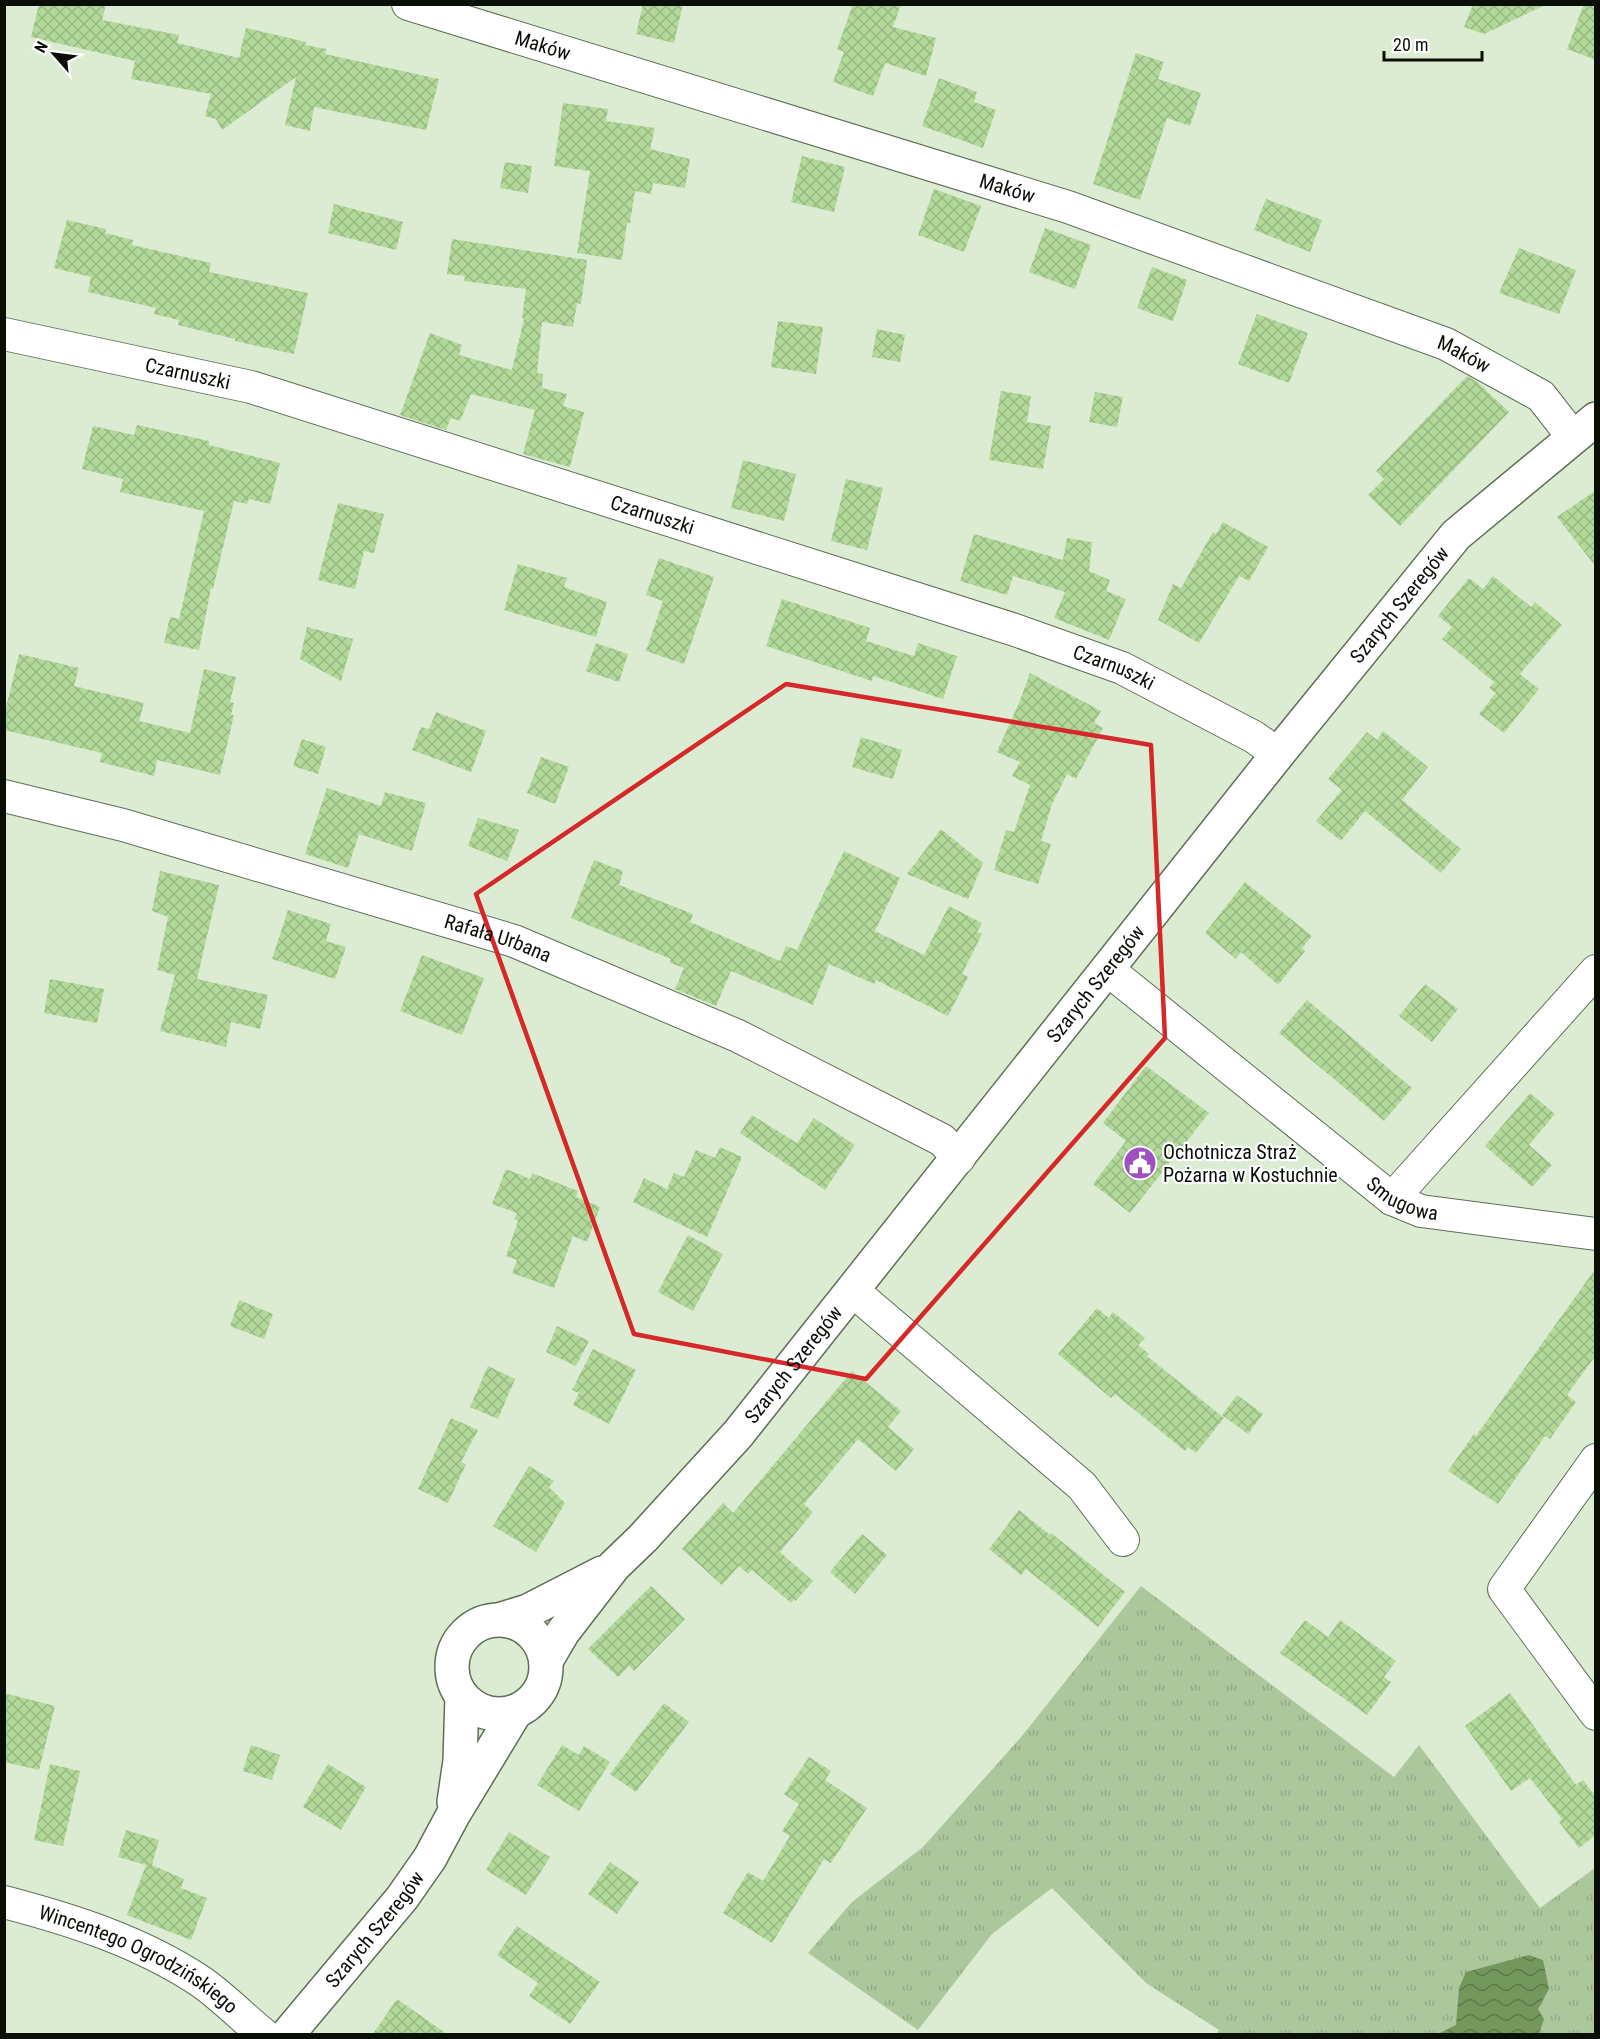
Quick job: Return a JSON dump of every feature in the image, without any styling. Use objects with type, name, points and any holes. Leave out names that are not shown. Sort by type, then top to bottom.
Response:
[{"type":"street","name":"Maków","points":[[408,4],[1068,207],[1446,344],[1541,396],[1584,428]]},
{"type":"street","name":"Czarnuszki","points":[[4,334],[251,387],[1015,630],[1122,668],[1254,737],[1278,754]]},
{"type":"street","name":"Szarych Szeregów","points":[[546,1661],[563,1632],[614,1566],[643,1538],[738,1434],[1278,754],[1456,535],[1584,428]]},
{"type":"street","name":"Rafała Urbana","points":[[4,796],[123,825],[514,941],[738,1036],[942,1140],[959,1158]]},
{"type":"street","name":"Smugowa","points":[[1107,969],[1392,1199],[1420,1211],[1596,1234]]},
{"type":"street","points":[[1392,1199],[1596,971]]},
{"type":"street","points":[[853,1291],[1082,1486],[1123,1540]]},
{"type":"street","points":[[1596,1460],[1504,1589],[1596,1714]]},
{"type":"street","name":"Szarych Szeregów","points":[[502,1619],[528,1611],[564,1594],[614,1566]]},
{"type":"street","points":[[502,1619],[518,1623],[531,1632],[542,1645],[546,1661],[545,1677],[539,1693],[529,1704],[516,1711],[502,1714],[486,1713],[473,1707],[462,1697],[455,1684],[452,1670],[453,1655],[459,1641],[470,1629],[485,1621],[502,1619]]},
{"type":"street","name":"Szarych Szeregów","points":[[453,1815],[460,1761],[462,1697]]},
{"type":"street","name":"Szarych Szeregów","points":[[288,2034],[402,1898],[430,1858],[453,1815],[516,1711]]},
{"type":"street","name":"Wincentego Ogrodzińskiego","points":[[4,1902],[94,1929],[162,1958],[202,1982],[263,2034]]},
{"type":"highlighted area","points":[[786,684],[1151,745],[1165,1038],[866,1379],[634,1334],[476,894]]},
{"type":"green space","points":[[1141,1586],[1394,1777],[1419,1745],[1540,1908],[1595,1868],[1595,2034],[1217,2034],[1219,2030],[1146,1983],[1052,1888],[992,1934],[918,2030],[808,1953],[852,1902],[923,1847],[1022,1736]]},
{"type":"water","points":[[1529,1955],[1543,1960],[1549,1989],[1538,2009],[1544,2019],[1539,2034],[1438,2034],[1456,2025],[1459,1988],[1466,1972]]},
{"type":"building","points":[[39,4],[106,4],[102,20],[179,35],[177,43],[239,58],[246,28],[306,42],[305,45],[326,49],[325,54],[439,79],[426,130],[314,107],[310,131],[285,125],[296,77],[222,130],[216,119],[205,116],[211,94],[131,79],[135,61],[31,37]]},
{"type":"building","points":[[643,4],[683,4],[674,43],[636,34]]},
{"type":"building","points":[[853,4],[901,4],[893,27],[936,38],[926,76],[885,63],[873,96],[833,82],[844,52],[837,49]]},
{"type":"building","points":[[1473,4],[1547,4],[1484,34],[1464,27]]},
{"type":"building","points":[[1584,4],[1596,4],[1596,60],[1567,49]]},
{"type":"building","points":[[1136,53],[1164,62],[1158,79],[1201,93],[1190,126],[1167,118],[1140,200],[1093,184]]},
{"type":"building","points":[[939,78],[977,92],[974,102],[996,110],[983,148],[922,126]]},
{"type":"building","points":[[563,103],[608,109],[606,121],[655,128],[650,149],[690,159],[685,188],[653,183],[651,194],[635,191],[630,223],[627,223],[622,260],[577,253],[590,171],[554,166]]},
{"type":"building","points":[[802,156],[845,167],[834,212],[791,202]]},
{"type":"building","points":[[505,162],[532,166],[528,193],[500,188]]},
{"type":"building","points":[[934,189],[981,206],[964,252],[918,235]]},
{"type":"building","points":[[1266,199],[1322,220],[1310,252],[1254,230]]},
{"type":"building","points":[[334,204],[403,222],[396,250],[328,233]]},
{"type":"building","points":[[67,220],[106,229],[105,233],[133,240],[132,245],[211,263],[209,272],[308,293],[294,354],[178,325],[179,320],[154,314],[156,308],[88,292],[91,277],[54,268]]},
{"type":"building","points":[[1045,228],[1091,245],[1075,289],[1029,272]]},
{"type":"building","points":[[452,239],[587,260],[581,304],[577,303],[573,327],[542,322],[537,373],[543,374],[542,388],[567,394],[563,406],[584,412],[570,467],[523,454],[535,410],[471,394],[460,421],[451,418],[446,430],[400,415],[430,333],[462,345],[459,355],[512,370],[524,319],[522,318],[526,289],[464,281],[465,276],[447,274]]},
{"type":"building","points":[[1519,248],[1576,270],[1559,314],[1499,293]]},
{"type":"building","points":[[1152,267],[1187,280],[1173,321],[1137,308]]},
{"type":"building","points":[[1257,314],[1308,333],[1289,383],[1238,364]]},
{"type":"building","points":[[778,321],[823,327],[816,374],[771,367]]},
{"type":"building","points":[[877,329],[905,335],[900,362],[872,357]]},
{"type":"building","points":[[1467,376],[1476,381],[1509,412],[1400,526],[1368,495],[1384,479],[1376,471]]},
{"type":"building","points":[[1001,391],[1031,396],[1027,422],[1051,426],[1043,469],[989,460]]},
{"type":"building","points":[[1095,392],[1123,397],[1117,427],[1089,422]]},
{"type":"building","points":[[137,425],[209,441],[209,445],[280,463],[270,504],[249,499],[247,504],[234,501],[213,589],[211,588],[199,650],[164,643],[170,617],[179,619],[204,511],[120,492],[123,479],[82,469],[93,426],[134,435]]},
{"type":"building","points":[[743,460],[796,474],[784,521],[731,508]]},
{"type":"building","points":[[846,479],[883,488],[867,550],[831,541]]},
{"type":"building","points":[[1596,490],[1596,567],[1557,517]]},
{"type":"building","points":[[338,503],[384,514],[374,553],[364,551],[355,589],[318,580]]},
{"type":"building","points":[[1223,522],[1268,547],[1249,581],[1239,576],[1199,643],[1158,620],[1173,584],[1181,588],[1213,532],[1216,534]]},
{"type":"building","points":[[974,534],[1063,560],[1067,538],[1092,542],[1089,571],[1110,580],[1106,591],[1126,599],[1109,640],[1054,618],[1065,592],[1013,576],[1007,595],[960,581]]},
{"type":"building","points":[[659,558],[714,577],[684,664],[646,651],[663,601],[646,595]]},
{"type":"building","points":[[518,564],[567,578],[564,587],[607,602],[596,637],[504,610]]},
{"type":"building","points":[[1493,576],[1531,607],[1535,602],[1562,625],[1520,674],[1539,689],[1504,733],[1479,714],[1496,693],[1489,688],[1494,682],[1442,639],[1452,627],[1438,616],[1469,578],[1483,589]]},
{"type":"building","points":[[782,599],[870,628],[866,641],[914,656],[918,643],[957,656],[943,699],[873,676],[872,681],[766,646]]},
{"type":"building","points":[[307,627],[353,639],[341,681],[300,659]]},
{"type":"building","points":[[596,643],[628,654],[619,682],[586,671]]},
{"type":"building","points":[[19,654],[79,668],[74,686],[144,703],[139,721],[190,733],[204,669],[236,677],[230,702],[234,703],[231,715],[234,715],[220,775],[157,760],[154,776],[100,762],[102,753],[4,730],[4,716]]},
{"type":"building","points":[[1030,673],[1101,711],[1094,723],[1103,728],[1076,779],[1067,774],[1052,804],[1041,841],[1051,844],[1038,884],[994,870],[1006,830],[1014,832],[1030,785],[1012,776],[1020,762],[997,752]]},
{"type":"building","points":[[436,712],[486,731],[471,772],[412,750],[421,727],[429,729]]},
{"type":"building","points":[[1383,731],[1428,767],[1402,800],[1461,849],[1441,873],[1365,811],[1341,841],[1316,821],[1342,790],[1328,779],[1367,732],[1377,740]]},
{"type":"building","points":[[861,737],[902,750],[893,779],[852,767]]},
{"type":"building","points":[[302,739],[326,747],[318,774],[293,766]]},
{"type":"building","points":[[541,757],[569,767],[555,804],[527,793]]},
{"type":"building","points":[[327,788],[381,806],[385,792],[426,803],[412,851],[359,834],[348,868],[305,854]]},
{"type":"building","points":[[478,818],[519,830],[507,861],[468,846]]},
{"type":"building","points":[[941,829],[983,863],[968,899],[907,874]]},
{"type":"building","points":[[844,851],[900,878],[875,931],[924,955],[949,906],[982,923],[977,932],[982,934],[962,974],[968,977],[948,1016],[876,980],[874,984],[829,964],[813,1005],[731,971],[716,1006],[675,989],[684,968],[670,963],[671,959],[571,918],[594,860],[623,871],[619,885],[693,914],[690,922],[780,961],[786,946],[797,950]]},
{"type":"building","points":[[160,871],[219,885],[197,979],[268,995],[260,1029],[231,1022],[226,1047],[160,1031],[175,975],[157,970],[168,917],[152,911]]},
{"type":"building","points":[[1245,882],[1312,936],[1302,948],[1305,951],[1278,985],[1241,952],[1236,959],[1205,933]]},
{"type":"building","points":[[288,910],[331,924],[326,941],[346,947],[335,979],[272,959]]},
{"type":"building","points":[[422,955],[484,978],[462,1035],[400,1011]]},
{"type":"building","points":[[50,979],[104,989],[97,1023],[44,1013]]},
{"type":"building","points":[[1425,984],[1458,1009],[1432,1042],[1399,1016]]},
{"type":"building","points":[[1307,1000],[1412,1088],[1384,1121],[1279,1033]]},
{"type":"building","name":"Ochotnicza Straż Pożarna w Kostuchnie","points":[[1146,1066],[1209,1113],[1130,1213],[1093,1184],[1126,1141],[1103,1123]]},
{"type":"building","points":[[1530,1093],[1555,1114],[1529,1145],[1552,1165],[1532,1187],[1485,1146]]},
{"type":"building","points":[[752,1115],[797,1143],[814,1118],[855,1145],[825,1190],[740,1133]]},
{"type":"building","points":[[720,1147],[742,1157],[707,1237],[633,1202],[644,1178],[667,1189],[674,1173],[684,1177],[696,1150],[715,1158]]},
{"type":"building","points":[[506,1169],[530,1179],[532,1173],[578,1191],[576,1197],[600,1207],[587,1242],[573,1236],[554,1288],[512,1273],[517,1260],[506,1256],[518,1221],[514,1219],[517,1213],[492,1204]]},
{"type":"building","points":[[688,1235],[723,1254],[693,1311],[658,1292]]},
{"type":"building","points":[[1596,1268],[1596,1355],[1567,1395],[1576,1402],[1550,1439],[1545,1436],[1498,1504],[1448,1471],[1474,1434],[1476,1436]]},
{"type":"building","points":[[239,1300],[273,1314],[264,1339],[230,1326]]},
{"type":"building","points":[[1097,1308],[1109,1318],[1113,1312],[1145,1338],[1138,1345],[1149,1354],[1147,1356],[1224,1418],[1196,1453],[1188,1447],[1185,1451],[1115,1394],[1111,1398],[1058,1354]]},
{"type":"building","points":[[557,1326],[589,1341],[576,1366],[546,1352]]},
{"type":"building","points":[[593,1349],[636,1370],[609,1424],[573,1405],[579,1393],[572,1390]]},
{"type":"building","points":[[488,1366],[515,1379],[498,1419],[470,1407]]},
{"type":"building","points":[[852,1371],[901,1411],[888,1427],[914,1449],[896,1471],[858,1439],[804,1504],[813,1512],[780,1552],[813,1581],[796,1601],[794,1599],[791,1603],[752,1570],[748,1574],[739,1566],[722,1585],[682,1549],[723,1503],[733,1513]]},
{"type":"building","points":[[1237,1395],[1263,1414],[1248,1434],[1222,1415]]},
{"type":"building","points":[[451,1418],[478,1430],[461,1462],[466,1464],[448,1503],[418,1489]]},
{"type":"building","points":[[529,1466],[554,1481],[549,1487],[565,1503],[536,1552],[493,1526]]},
{"type":"building","points":[[1019,1510],[1125,1592],[1098,1627],[1026,1569],[1021,1575],[989,1549]]},
{"type":"building","points":[[862,1534],[887,1555],[855,1594],[830,1572]]},
{"type":"building","points":[[651,1586],[685,1619],[634,1671],[629,1666],[618,1677],[588,1649]]},
{"type":"building","points":[[1305,1620],[1328,1637],[1340,1620],[1396,1661],[1384,1677],[1391,1682],[1367,1715],[1280,1653]]},
{"type":"building","points":[[4,1693],[55,1706],[39,1770],[4,1762]]},
{"type":"building","points":[[1510,1693],[1576,1785],[1583,1780],[1596,1797],[1596,1835],[1579,1848],[1559,1822],[1562,1819],[1530,1778],[1511,1791],[1465,1726]]},
{"type":"building","points":[[664,1703],[689,1722],[636,1792],[610,1774]]},
{"type":"building","points":[[251,1745],[280,1755],[272,1780],[243,1771]]},
{"type":"building","points":[[562,1745],[579,1755],[584,1746],[610,1762],[579,1811],[537,1785]]},
{"type":"building","points":[[809,1757],[831,1771],[825,1780],[867,1808],[831,1863],[824,1859],[772,1943],[723,1913],[748,1872],[763,1881],[790,1836],[782,1831],[799,1804],[784,1794]]},
{"type":"building","points":[[50,1764],[80,1771],[63,1846],[34,1840]]},
{"type":"building","points":[[328,1764],[366,1787],[341,1830],[303,1807]]},
{"type":"building","points":[[126,1830],[159,1840],[152,1865],[184,1879],[181,1888],[207,1898],[191,1940],[127,1915],[146,1865],[118,1857]]},
{"type":"building","points":[[509,1832],[550,1857],[526,1895],[486,1870]]},
{"type":"building","points":[[610,1862],[639,1882],[617,1914],[588,1894]]},
{"type":"building","points":[[517,1926],[600,1982],[570,2024],[529,1996],[538,1983],[497,1955]]},
{"type":"building","points":[[397,1999],[447,2034],[373,2034]]},
{"type":"place","name":"Ochotnicza Straż Pożarna w Kostuchnie","points":[[1140,1163]]}]
